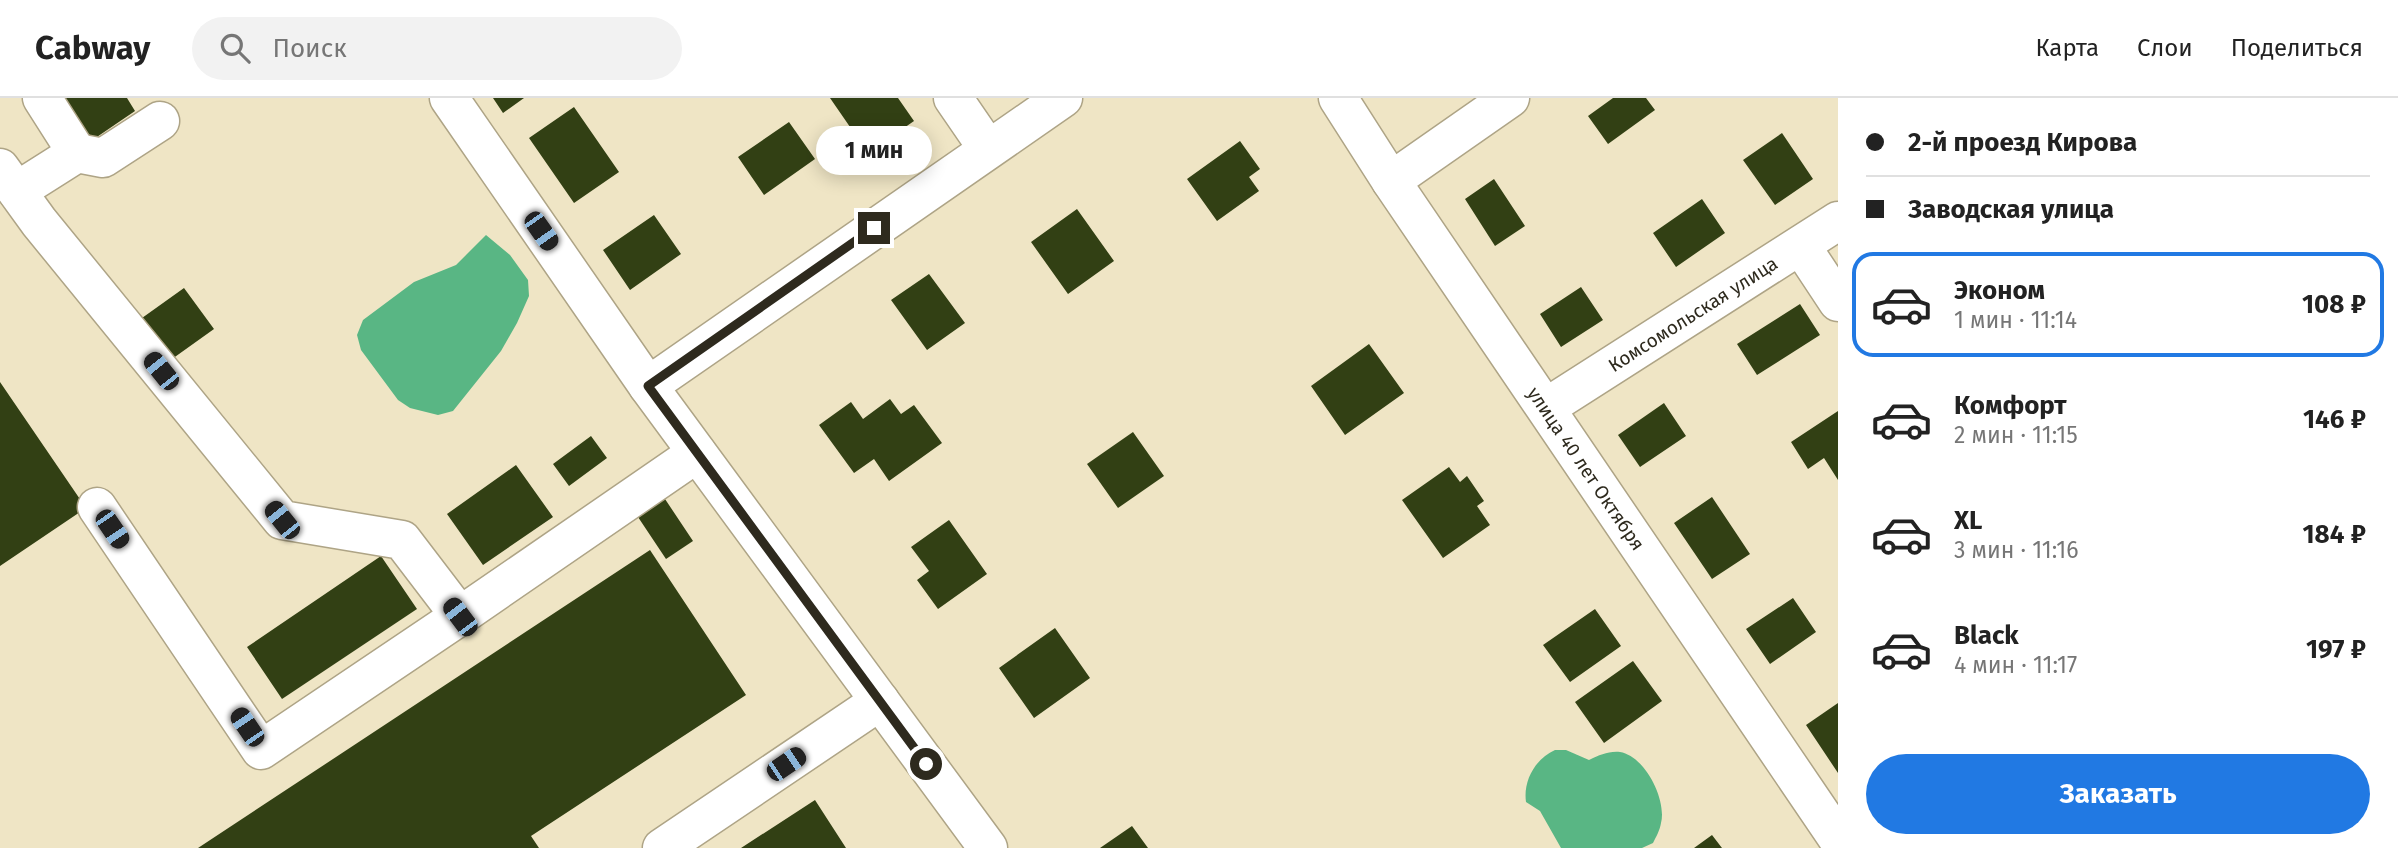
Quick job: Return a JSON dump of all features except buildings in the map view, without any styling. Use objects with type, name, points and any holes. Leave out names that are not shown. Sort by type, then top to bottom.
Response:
[{"type":"street","points":[[42,98],[77,153]]},
{"type":"street","points":[[449,98],[648,386],[988,848]]},
{"type":"street","points":[[953,98],[988,149]]},
{"type":"street","points":[[648,386],[1063,98]]},
{"type":"street","name":"улица 40 лет Октября","points":[[1338,98],[1391,181],[1838,839]]},
{"type":"street","points":[[1391,181],[1510,98]]},
{"type":"street","points":[[160,121],[103,158],[77,153],[8,180],[39,222],[282,520],[402,540],[460,617]]},
{"type":"street","name":"Комсомольская улица","points":[[1547,407],[1838,221]]},
{"type":"street","points":[[1801,247],[1838,302]]},
{"type":"street","points":[[97,507],[261,750],[460,617],[697,453]]},
{"type":"street","points":[[662,848],[880,702]]},
{"type":"shaded area","points":[[486,235],[510,255],[528,280],[529,296],[501,351],[453,411],[438,415],[410,408],[398,400],[361,350],[357,335],[363,320],[414,282],[456,265]]},
{"type":"shaded area","points":[[1555,750],[1566,750],[1589,760],[1620,752],[1638,762],[1652,780],[1661,803],[1661,823],[1653,843],[1642,848],[1561,848],[1540,811],[1526,802],[1526,786],[1532,772],[1542,759]]},
{"type":"route","points":[[874,228],[648,386],[926,764]]}]
